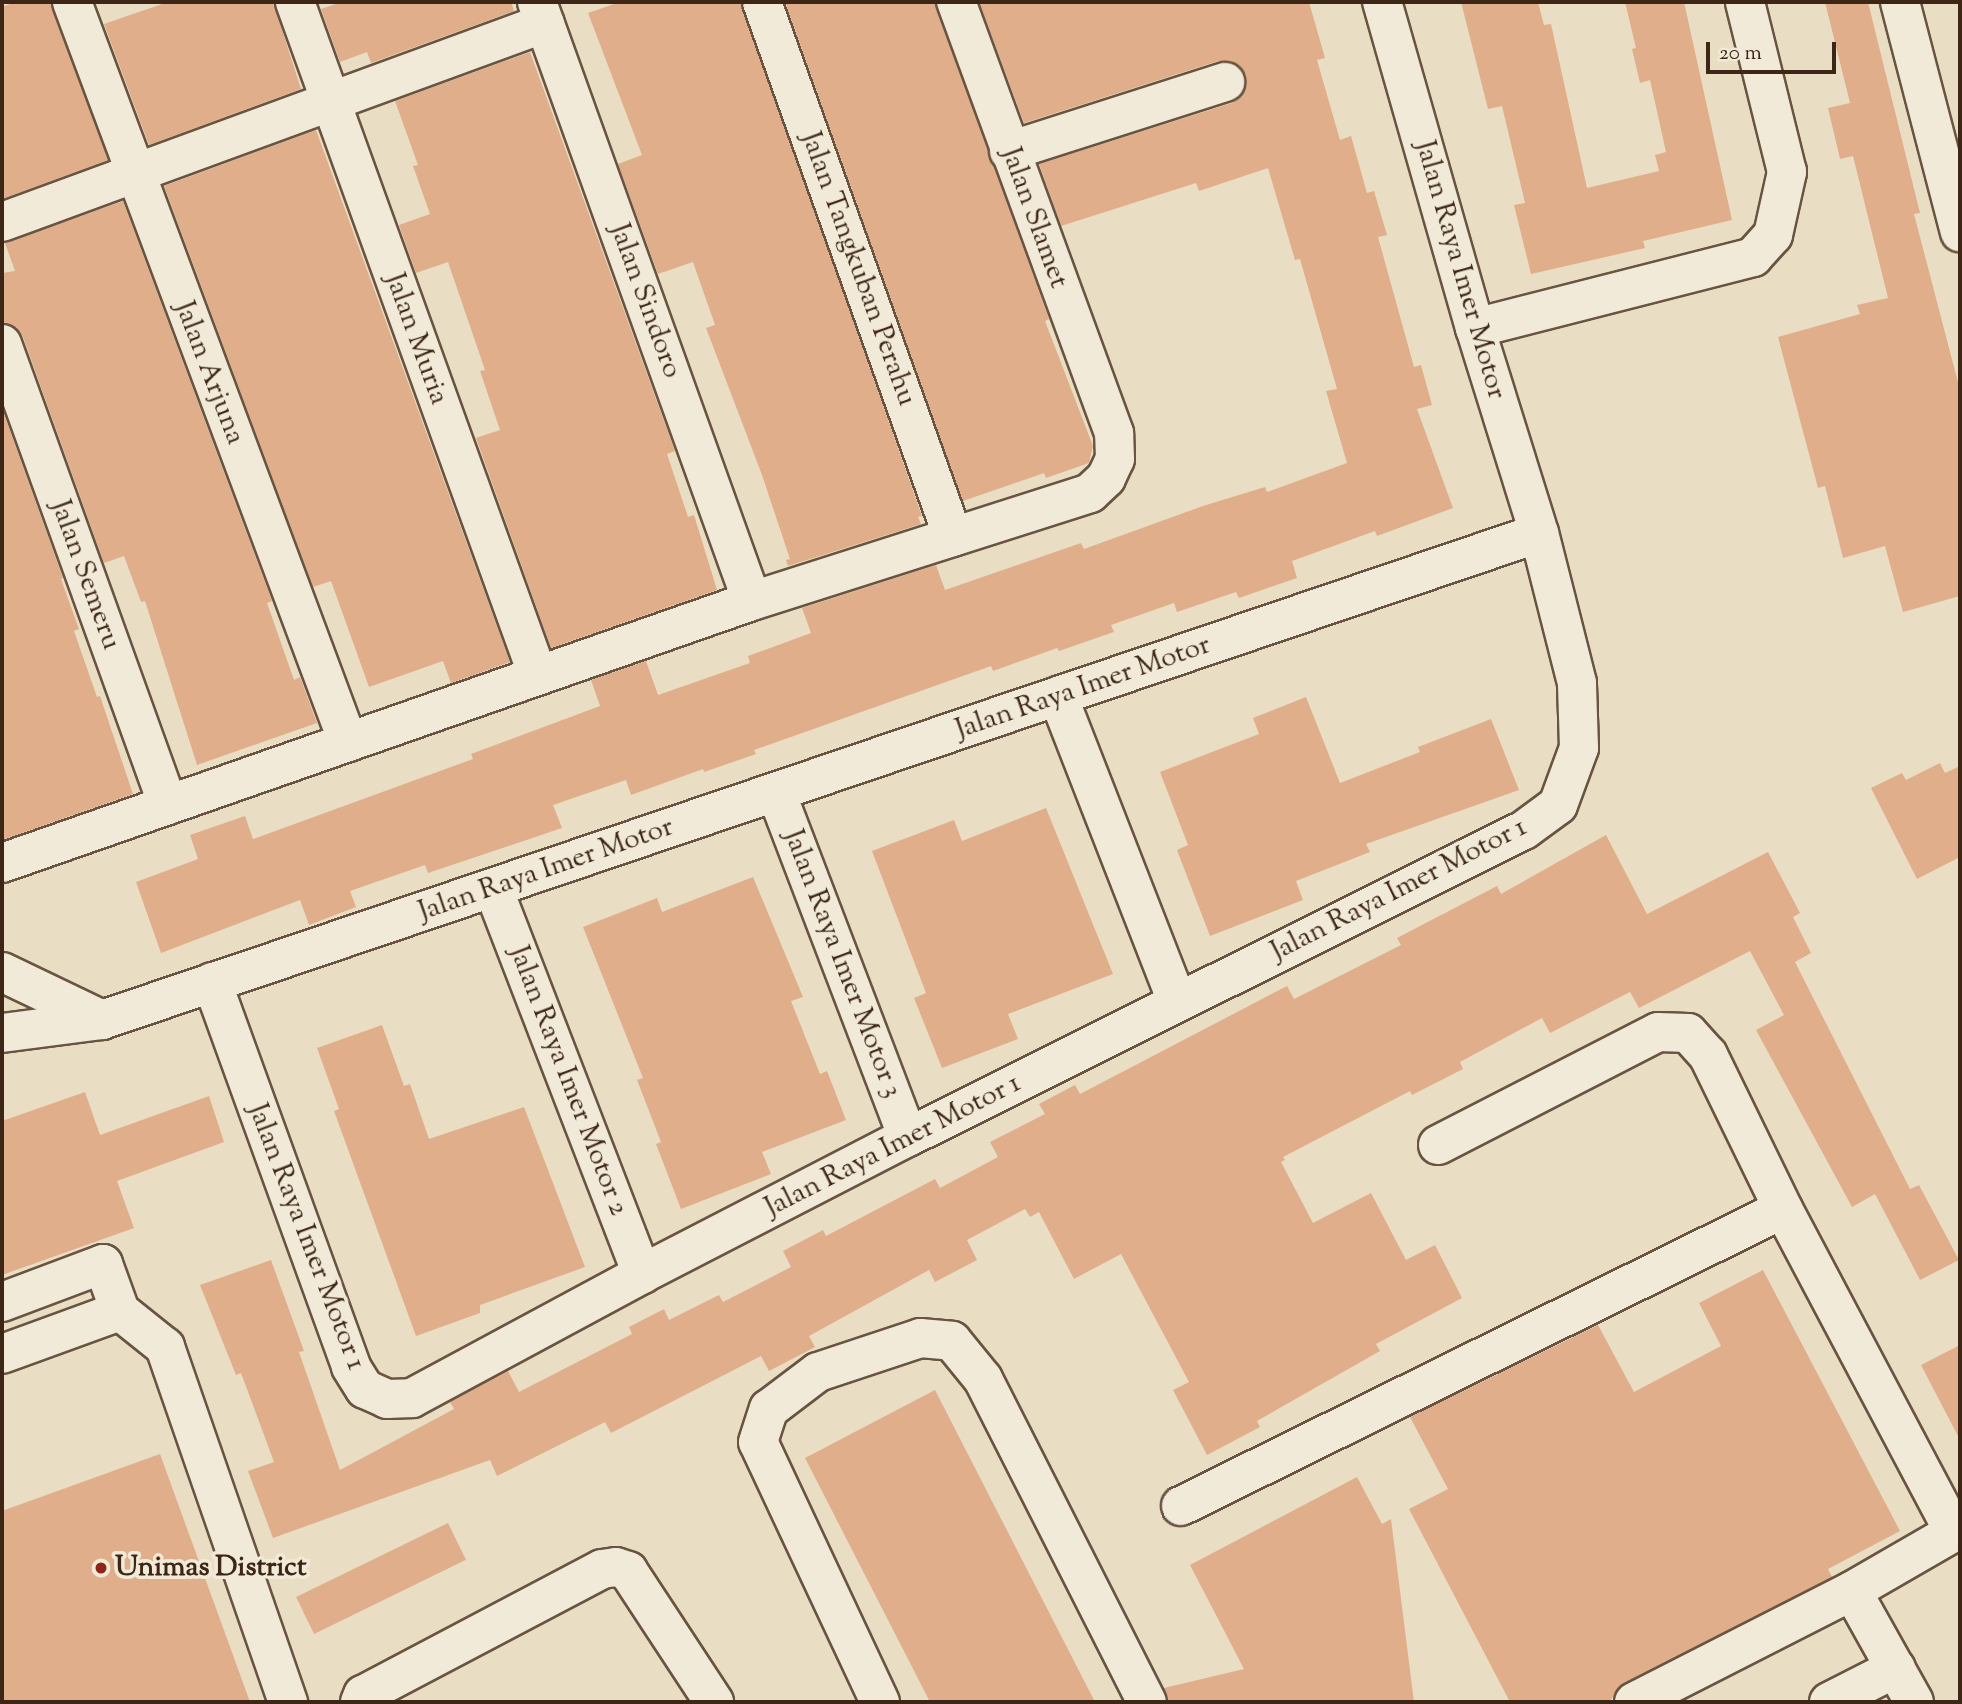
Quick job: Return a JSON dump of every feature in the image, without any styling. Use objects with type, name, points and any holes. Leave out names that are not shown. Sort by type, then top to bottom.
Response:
[{"type":"street","name":"Jalan Arjuna","points":[[72,2],[348,742]]},
{"type":"street","name":"Jalan Muria","points":[[295,2],[538,676]]},
{"type":"street","name":"Jalan Tangkuban Perahu","points":[[762,2],[953,537]]},
{"type":"street","name":"Jalan Slamet","points":[[953,537],[1090,493],[1106,478],[1115,459],[1114,433],[956,2]]},
{"type":"street","name":"Jalan Raya Imer Motor","points":[[2,1033],[102,1020],[1539,533],[1475,328],[1382,2]]},
{"type":"street","points":[[1475,328],[1753,257],[1773,235],[1787,172],[1745,2]]},
{"type":"street","points":[[1900,2],[1960,232]]},
{"type":"street","points":[[2,222],[330,102],[541,13]]},
{"type":"street","name":"Jalan Sindoro","points":[[541,13],[752,601]]},
{"type":"street","points":[[1009,151],[1225,82]]},
{"type":"street","name":"Jalan Semeru","points":[[2,344],[168,805]]},
{"type":"street","name":"Jalan Raya Imer Motor 1","points":[[212,982],[351,1367],[365,1390],[387,1399],[412,1398],[642,1274],[908,1137],[1524,830],[1558,805],[1579,748],[1577,683],[1539,533]]},
{"type":"street","points":[[2,863],[752,601],[953,537]]},
{"type":"street","points":[[1058,696],[1177,1001]]},
{"type":"street","name":"Jalan Raya Imer Motor 3","points":[[776,792],[908,1137]]},
{"type":"street","name":"Jalan Raya Imer Motor 2","points":[[493,888],[642,1274]]},
{"type":"street","points":[[2,972],[102,1020]]},
{"type":"street","points":[[2,979],[6,995],[2,1016]]},
{"type":"street","points":[[1438,1145],[1658,1031],[1688,1033],[1708,1055],[1783,1209],[1957,1538],[1634,1702]]},
{"type":"street","points":[[1181,1506],[1783,1209]]},
{"type":"street","points":[[2,1302],[103,1264],[120,1311],[165,1347],[288,1702]]},
{"type":"street","points":[[2,1354],[120,1311]]},
{"type":"street","points":[[880,1702],[758,1442],[769,1409],[818,1372],[920,1338],[952,1341],[983,1379],[1147,1702]]},
{"type":"street","points":[[360,1702],[363,1695],[399,1676],[602,1569],[616,1567],[628,1571],[714,1702]]},
{"type":"street","points":[[1852,1591],[1914,1702]]},
{"type":"street","points":[[1829,1702],[1896,1668]]},
{"type":"building","points":[[15,2],[51,2],[108,160],[2,199],[2,7]]},
{"type":"building","points":[[168,2],[273,2],[301,89],[149,145],[104,24]]},
{"type":"building","points":[[342,2],[511,2],[514,11],[371,63],[367,52],[340,62],[321,9]]},
{"type":"building","points":[[620,2],[741,2],[922,516],[918,517],[921,524],[788,566],[786,560],[790,559],[762,475],[706,328],[715,325],[693,262],[658,274],[618,164],[642,155],[588,13]]},
{"type":"building","points":[[785,2],[935,2],[1049,319],[1045,321],[1093,446],[1089,463],[1046,478],[1044,473],[963,501]]},
{"type":"building","points":[[979,2],[1309,2],[1325,58],[1317,60],[1340,140],[1351,136],[1367,193],[1374,191],[1387,235],[1378,237],[1414,367],[1421,365],[1432,405],[1417,409],[1453,508],[1377,536],[1375,531],[1292,561],[1297,578],[1239,598],[1236,592],[1177,612],[1174,603],[1111,625],[1114,632],[1059,651],[1057,648],[993,671],[991,666],[754,750],[756,754],[704,772],[703,769],[631,795],[626,780],[553,805],[562,828],[428,873],[425,865],[350,891],[356,907],[309,925],[300,900],[161,953],[136,882],[198,859],[190,835],[245,816],[253,839],[473,759],[471,754],[600,706],[591,680],[646,661],[658,695],[750,663],[748,656],[811,633],[802,608],[936,565],[945,590],[1081,543],[1084,549],[1203,506],[1265,487],[1267,492],[1347,463],[1326,391],[1337,389],[1300,259],[1295,260],[1268,168],[1199,191],[1196,183],[1061,226],[1039,164],[1232,103],[1242,96],[1246,86],[1246,76],[1240,66],[1230,61],[1218,61],[1024,123]]},
{"type":"building","points":[[1461,2],[1538,2],[1544,25],[1551,24],[1587,188],[1659,171],[1655,155],[1666,152],[1650,80],[1640,83],[1632,49],[1636,48],[1625,2],[1684,2],[1732,220],[1643,241],[1645,248],[1531,274],[1514,205],[1525,203],[1502,106],[1488,109]]},
{"type":"building","points":[[1825,2],[1868,2],[1920,213],[1914,214],[1960,390],[1960,596],[1903,612],[1885,546],[1843,558],[1825,486],[1818,488],[1778,337],[1860,314],[1857,305],[1888,298],[1853,156],[1840,159],[1828,108],[1850,103]]},
{"type":"building","points":[[530,52],[675,451],[667,454],[688,517],[694,515],[717,590],[551,648],[476,438],[500,430],[480,371],[485,370],[448,262],[416,273],[399,225],[430,214],[413,166],[418,165],[395,101]]},
{"type":"building","points":[[316,130],[510,662],[451,683],[443,661],[369,687],[331,581],[313,587],[164,186]]},
{"type":"building","points":[[123,201],[272,601],[267,603],[294,680],[300,677],[317,723],[197,765],[145,601],[141,602],[124,556],[104,563],[23,337],[16,327],[2,323],[2,273],[15,271],[5,243]]},
{"type":"building","points":[[2,408],[63,578],[61,579],[79,629],[74,631],[97,697],[100,696],[133,794],[2,840]]},
{"type":"building","points":[[1306,697],[1340,783],[1420,752],[1418,747],[1491,719],[1519,790],[1366,844],[1370,852],[1296,881],[1303,900],[1210,936],[1177,850],[1188,845],[1160,772],[1259,734],[1253,718]]},
{"type":"building","points":[[1940,763],[1945,773],[1960,766],[1960,857],[1917,879],[1871,788],[1902,773],[1906,780]]},
{"type":"building","points":[[1046,808],[1113,974],[1008,1014],[1018,1039],[942,1068],[914,998],[926,993],[872,851],[954,820],[962,841]]},
{"type":"building","points":[[1606,835],[1647,914],[1768,852],[1800,913],[1793,917],[1811,953],[1795,962],[1910,1189],[1919,1185],[1959,1260],[1920,1280],[1875,1194],[1852,1207],[1756,1030],[1784,1015],[1750,951],[1639,1008],[1630,992],[1550,1033],[1542,1018],[1460,1062],[1463,1069],[1412,1095],[1410,1091],[1283,1157],[1285,1160],[1281,1162],[1313,1223],[1371,1193],[1406,1260],[1435,1245],[1462,1298],[1376,1344],[1380,1351],[1257,1421],[1260,1427],[1207,1455],[1173,1390],[1189,1382],[1121,1254],[1074,1279],[1039,1212],[1030,1217],[1025,1209],[967,1240],[977,1260],[935,1282],[929,1270],[809,1336],[815,1347],[769,1371],[761,1356],[611,1433],[605,1422],[497,1476],[490,1460],[273,1538],[248,1471],[274,1462],[241,1373],[236,1375],[200,1285],[271,1260],[304,1351],[299,1352],[340,1470],[454,1409],[450,1402],[508,1371],[519,1392],[632,1334],[629,1327],[664,1309],[669,1320],[719,1295],[723,1302],[791,1267],[783,1251],[823,1230],[826,1236],[935,1179],[940,1188],[998,1157],[990,1142],[1045,1114],[1039,1104],[1075,1085],[1080,1094],[1287,986],[1294,999],[1401,945],[1397,938],[1497,886],[1501,894]]},
{"type":"building","points":[[753,877],[803,997],[791,1001],[820,1074],[827,1071],[846,1120],[762,1152],[771,1174],[681,1209],[656,1144],[661,1142],[637,1080],[643,1078],[583,927],[657,898],[662,912]]},
{"type":"building","points":[[382,1025],[404,1086],[410,1084],[429,1139],[524,1107],[585,1267],[480,1305],[480,1313],[416,1336],[334,1111],[339,1109],[317,1048]]},
{"type":"building","points":[[85,1092],[100,1135],[209,1096],[224,1142],[117,1181],[134,1228],[2,1275],[2,1121]]},
{"type":"building","points":[[1763,1270],[1900,1531],[1828,1569],[1832,1577],[1624,1683],[1609,1702],[1510,1702],[1409,1509],[1448,1489],[1410,1417],[1598,1325],[1634,1392],[1721,1346],[1699,1303]]},
{"type":"building","points":[[1960,1345],[1960,1440],[1921,1365]]},
{"type":"building","points":[[935,1390],[1095,1702],[930,1702],[805,1458]]},
{"type":"building","name":"Unimas District","points":[[160,1454],[250,1702],[2,1702],[2,1511]]},
{"type":"building","points":[[1357,1477],[1382,1524],[1391,1519],[1414,1702],[1169,1702],[1164,1688],[1244,1669],[1190,1565]]},
{"type":"building","points":[[448,1523],[466,1560],[314,1634],[296,1597]]},
{"type":"place","name":"Unimas District","points":[[101,1568]]}]
